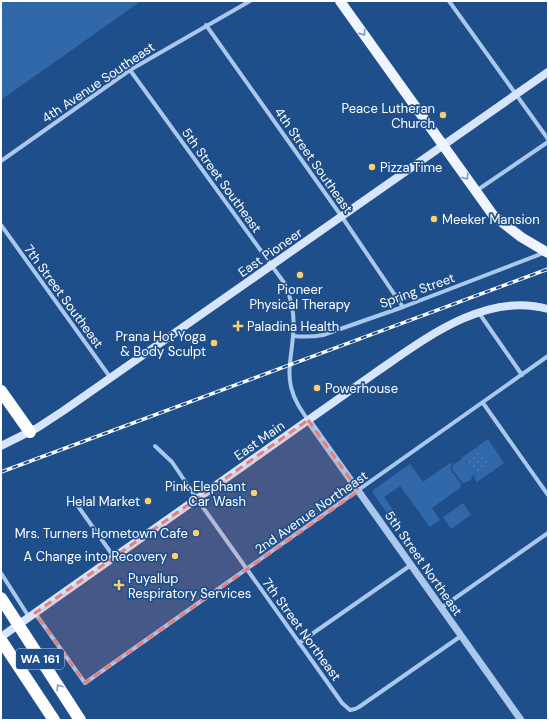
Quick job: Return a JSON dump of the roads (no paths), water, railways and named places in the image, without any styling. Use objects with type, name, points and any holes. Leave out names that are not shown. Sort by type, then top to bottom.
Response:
[{"type":"highway","points":[[1,391],[27,434]]},
{"type":"highway","points":[[1,402],[27,434]]},
{"type":"highway","name":"WA 161","points":[[1,598],[80,720]]},
{"type":"highway","name":"WA 161","points":[[1,639],[54,720]]},
{"type":"main road","points":[[340,1],[493,215],[521,237],[547,252]]},
{"type":"main road","name":"East Pioneer","points":[[1,446],[27,434],[45,423],[111,378],[548,72]]},
{"type":"main road","name":"East Main","points":[[1,639],[32,615],[423,340],[448,326],[479,313],[497,308],[516,304],[531,305],[548,309]]},
{"type":"street","name":"4th Avenue Southeast","points":[[1,161],[130,70],[250,1]]},
{"type":"street","points":[[449,1],[548,140],[476,191]]},
{"type":"street","name":"4th Street Southeast","points":[[206,25],[403,306]]},
{"type":"street","name":"5th Street Southeast","points":[[130,70],[282,280],[289,296],[292,309],[293,336],[289,369],[291,386],[295,398],[308,420]]},
{"type":"street","name":"7th Street Southeast","points":[[1,225],[111,378]]},
{"type":"street","name":"Spring Street","points":[[293,336],[304,337],[323,335],[547,252]]},
{"type":"street","points":[[479,313],[522,375]]},
{"type":"street","name":"2nd Avenue Northeast","points":[[32,615],[85,684],[548,356]]},
{"type":"street","points":[[483,403],[548,495]]},
{"type":"street","name":"5th Street Northeast","points":[[308,420],[521,720]]},
{"type":"street","points":[[155,446],[172,462],[197,499]]},
{"type":"street","name":"7th Street Northeast","points":[[197,499],[347,708],[352,710],[359,707],[461,636]]},
{"type":"street","points":[[75,502],[114,557]]},
{"type":"street","points":[[441,608],[548,533]]},
{"type":"street","points":[[299,643],[411,565]]},
{"type":"street","points":[[1,572],[32,615]]},
{"type":"railway","points":[[1,472],[548,269]]},
{"type":"place","name":"Peace Lutheran Church","points":[[443,115]]},
{"type":"place","name":"Pizza Time","points":[[372,167]]},
{"type":"place","name":"Meeker Mansion","points":[[434,219]]},
{"type":"place","name":"Pioneer Physical Therapy","points":[[300,275]]},
{"type":"place","name":"Paladina Health","points":[[238,326]]},
{"type":"place","name":"Prana Hot Yoga & Body Sculpt","points":[[214,343]]},
{"type":"place","name":"Powerhouse","points":[[317,388]]},
{"type":"place","name":"Pink Elephant Car Wash","points":[[254,493]]},
{"type":"place","name":"Helal Market","points":[[148,501]]},
{"type":"place","name":"Mrs. Turners Hometown Cafe","points":[[196,533]]},
{"type":"place","name":"A Change into Recovery","points":[[175,556]]},
{"type":"place","name":"Puyallup Respiratory Services","points":[[119,585]]}]
